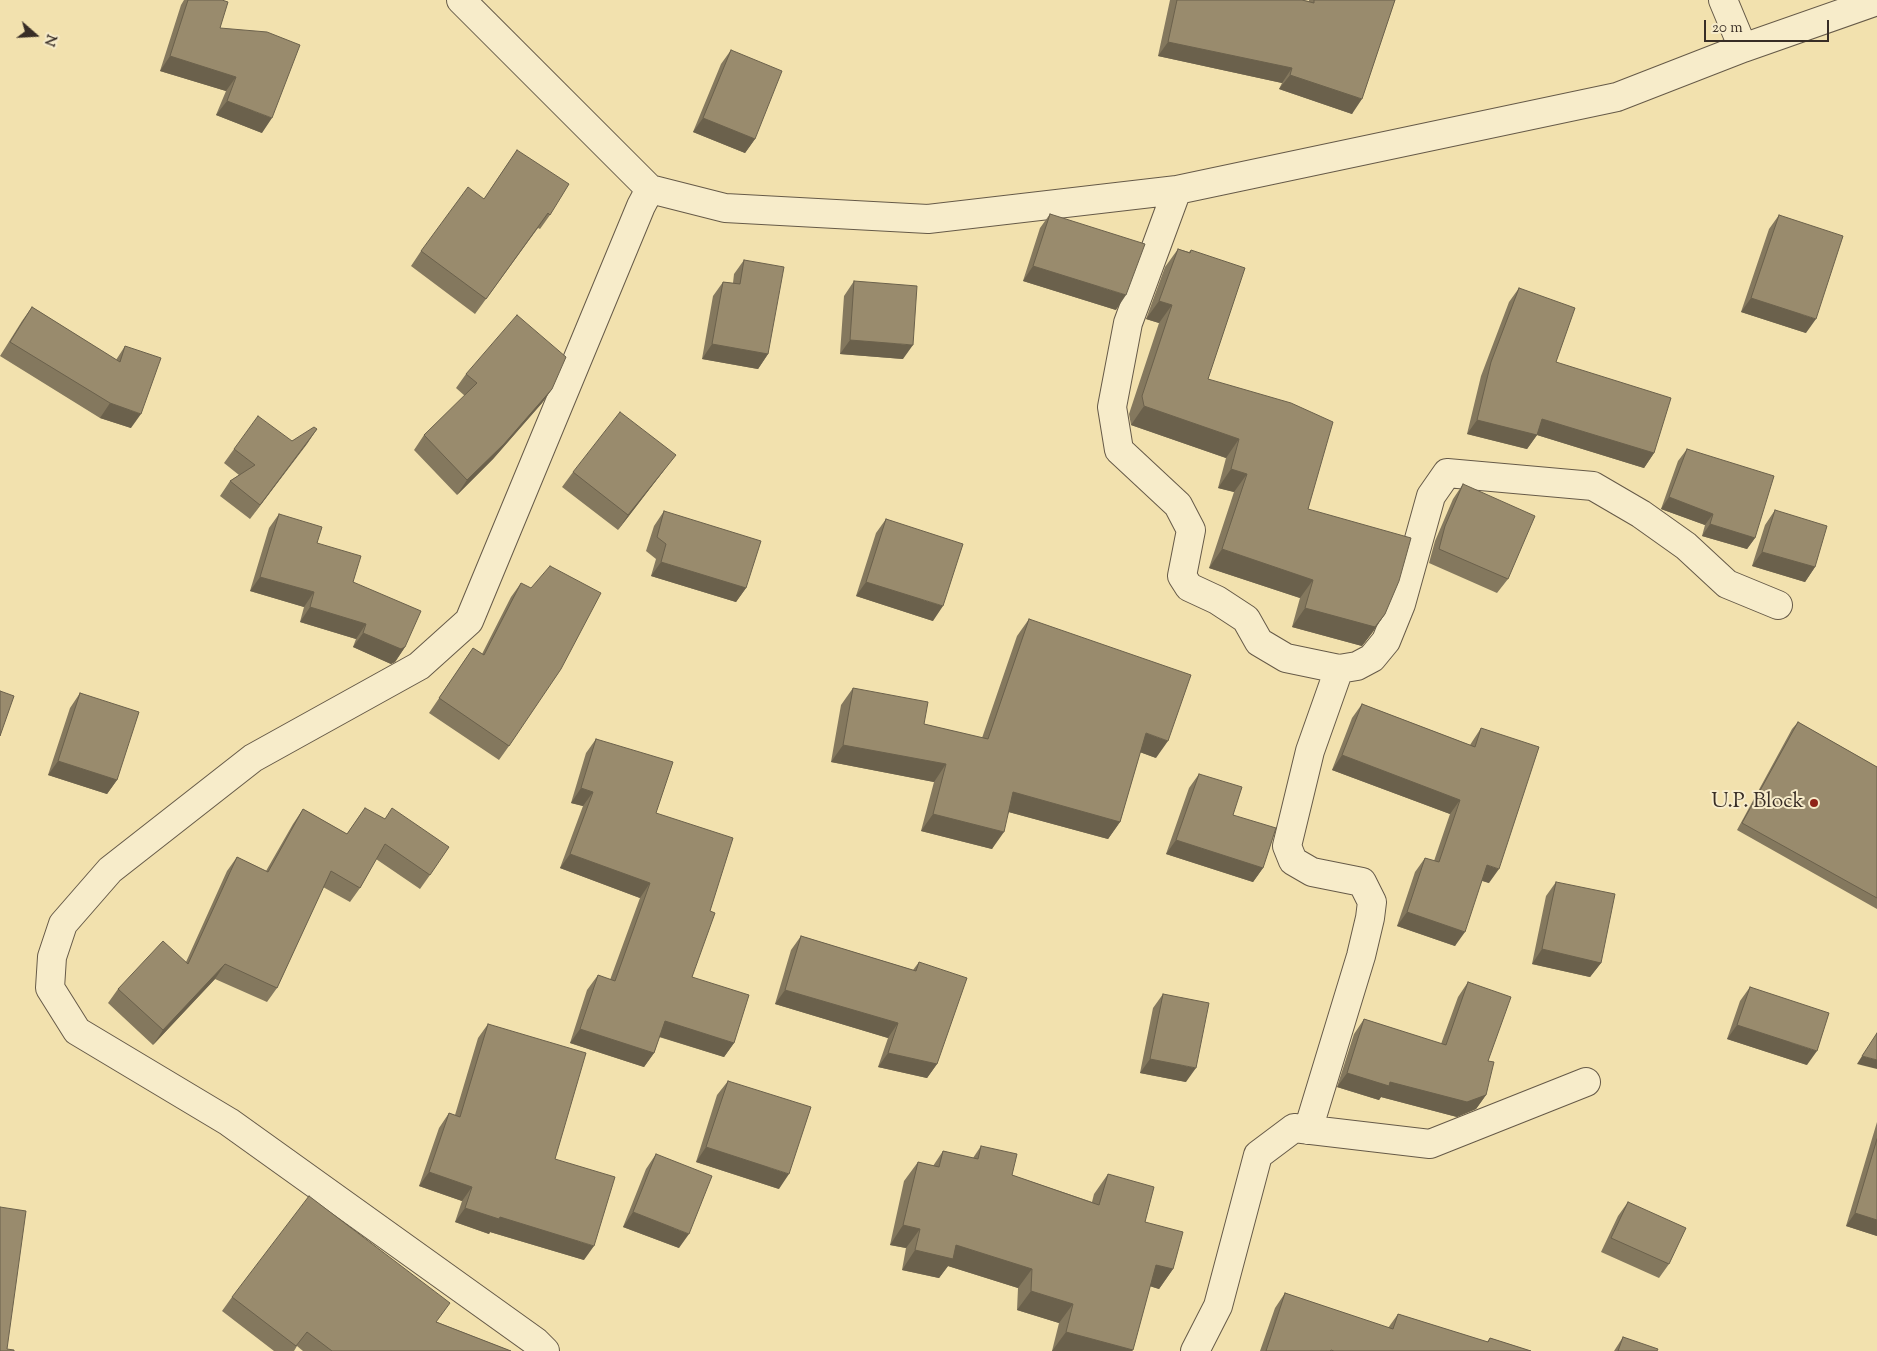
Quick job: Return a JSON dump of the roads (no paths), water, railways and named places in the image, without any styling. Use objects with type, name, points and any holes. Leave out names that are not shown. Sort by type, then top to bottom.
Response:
[{"type":"street","points":[[461,0],[650,189],[725,208],[928,219],[1177,190],[1617,97],[1743,48],[1877,1]]},
{"type":"street","points":[[1723,0],[1743,48]]},
{"type":"street","points":[[545,1351],[528,1336],[228,1122],[77,1031],[50,988],[51,965],[63,924],[110,870],[253,758],[419,666],[470,621],[641,206],[650,189]]},
{"type":"street","points":[[1177,190],[1128,323],[1112,407],[1119,450],[1178,505],[1191,530],[1182,576],[1189,587],[1217,600],[1246,619],[1259,642],[1286,658],[1339,669],[1357,666],[1372,658],[1386,641],[1400,604],[1431,496],[1447,473],[1593,486],[1642,514],[1686,546],[1727,584],[1778,605]]},
{"type":"street","points":[[1308,1130],[1361,956],[1372,902],[1362,882],[1312,872],[1293,861],[1286,846],[1310,751],[1339,669]]},
{"type":"street","points":[[1195,1351],[1218,1306],[1258,1155],[1294,1128],[1430,1144],[1586,1082]]},
{"type":"place","name":"U.P. Block","points":[[1814,803]]}]
